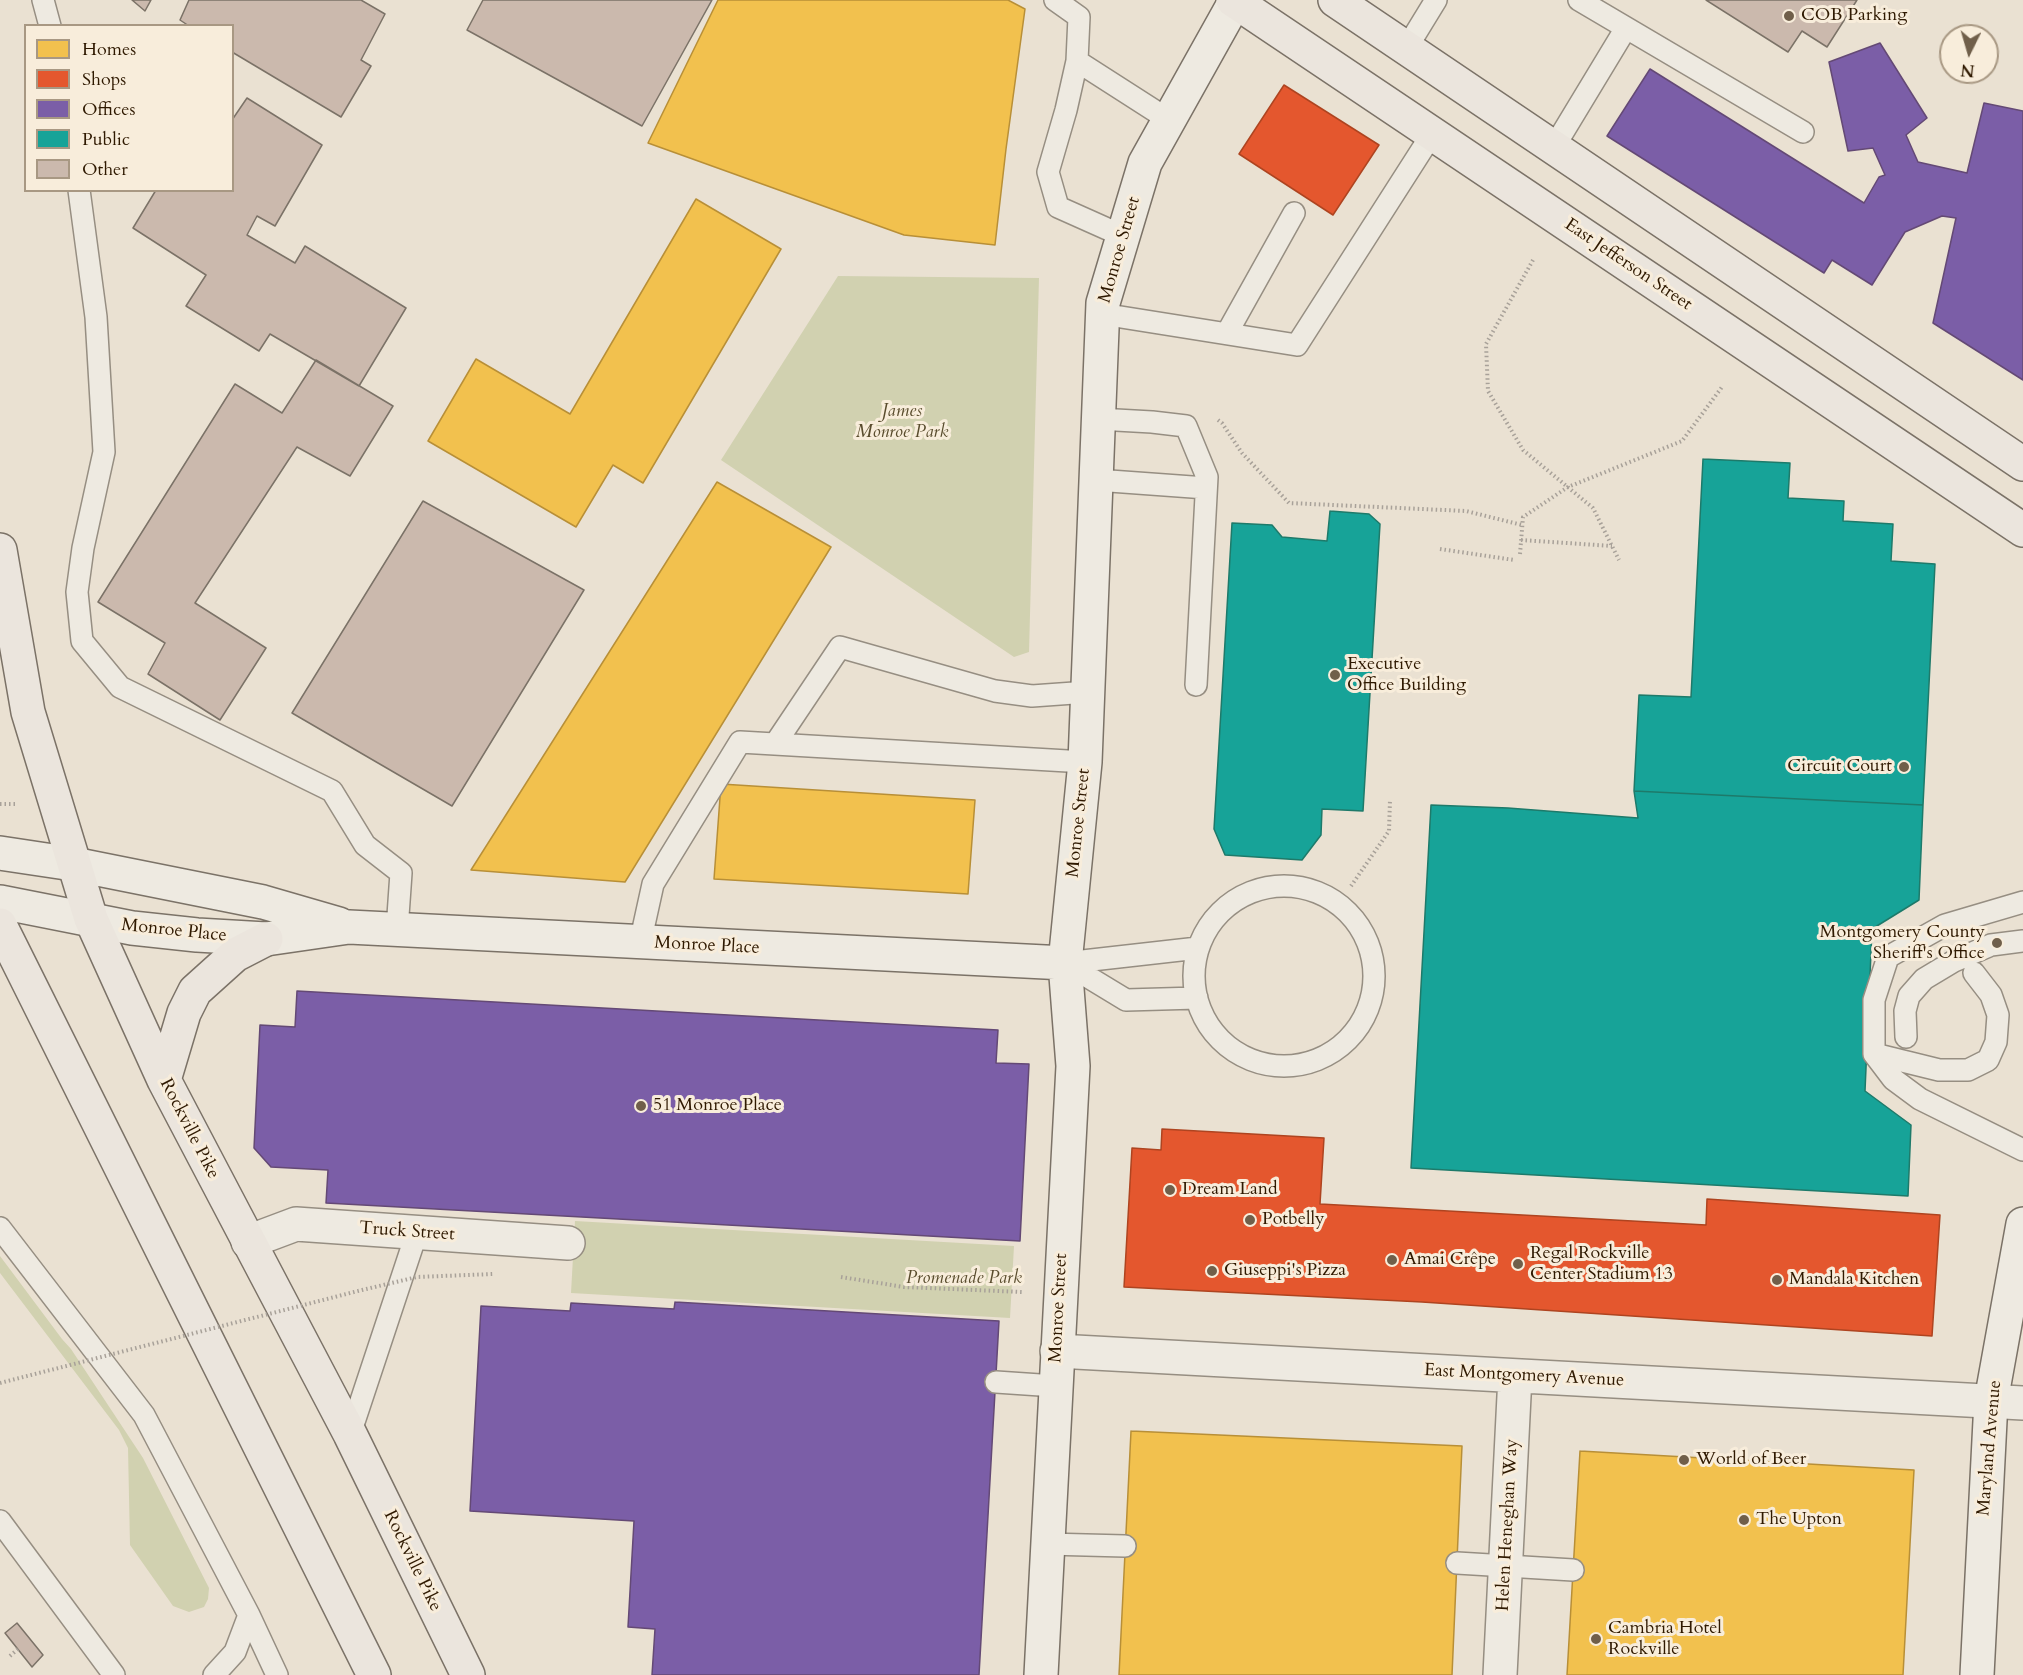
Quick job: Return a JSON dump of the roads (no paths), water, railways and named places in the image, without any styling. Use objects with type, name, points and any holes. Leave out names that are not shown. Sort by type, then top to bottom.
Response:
[{"type":"main road","name":"East Jefferson Street","points":[[1234,0],[2023,530]]},
{"type":"main road","points":[[1335,0],[2023,464]]},
{"type":"main road","name":"Rockville Pike","points":[[0,550],[28,712],[91,919],[164,1080],[351,1434],[468,1675]]},
{"type":"main road","points":[[0,925],[374,1675]]},
{"type":"main road","points":[[164,1080],[183,1013],[195,991],[235,955],[266,939]]},
{"type":"street","name":"Monroe Street","points":[[1041,1675],[1073,1066],[1065,963],[1085,762],[1102,303],[1145,163],[1234,0]]},
{"type":"street","name":"Monroe Place","points":[[0,853],[73,864],[263,902],[349,927]]},
{"type":"street","name":"Monroe Place","points":[[0,902],[132,928],[266,939],[349,927],[1065,963]]},
{"type":"street","name":"Truck Street","points":[[248,1242],[296,1224],[568,1243]]},
{"type":"street","name":"Maryland Avenue","points":[[1977,1675],[2007,1402],[2023,1224]]},
{"type":"street","name":"East Montgomery Avenue","points":[[1057,1351],[2007,1402]]},
{"type":"street","name":"Helen Heneghan Way","points":[[1500,1675],[1515,1376]]},
{"type":"lane","points":[[43,0],[49,24]]},
{"type":"lane","points":[[1055,0],[1079,17],[1077,61],[1048,172],[1058,207],[1123,236]]},
{"type":"lane","points":[[1407,48],[1436,0]]},
{"type":"lane","points":[[1579,0],[1803,132]]},
{"type":"lane","points":[[1554,147],[1626,28]]},
{"type":"lane","points":[[1077,61],[1169,120]]},
{"type":"lane","points":[[1102,314],[1297,345],[1432,134]]},
{"type":"lane","points":[[79,192],[96,317],[104,452],[76,592],[82,641],[120,687],[332,791],[366,845],[400,873],[397,930]]},
{"type":"lane","points":[[1227,333],[1294,213]]},
{"type":"lane","points":[[1098,419],[1186,426],[1207,477],[1196,685]]},
{"type":"lane","points":[[1096,480],[1206,488]]},
{"type":"lane","points":[[775,744],[840,647],[995,691],[1032,696],[1088,692]]},
{"type":"lane","points":[[640,942],[653,884],[740,742],[1085,762]]},
{"type":"lane","points":[[1287,886],[1322,894],[1345,909],[1365,936],[1375,970],[1371,1003],[1353,1036],[1335,1051],[1300,1066],[1250,1060],[1219,1040],[1204,1020],[1197,998],[1194,993],[1198,948],[1204,932],[1228,906],[1254,891],[1287,886]]},
{"type":"lane","points":[[2023,902],[1945,925],[1888,957],[1874,1000],[1874,1054],[1893,1079],[1920,1099],[2023,1150]]},
{"type":"lane","points":[[1906,1037],[1905,1011],[1909,996],[1924,979],[1954,961],[1991,945],[2023,941]]},
{"type":"lane","points":[[1065,963],[1198,948]]},
{"type":"lane","points":[[1065,963],[1126,1000],[1197,998]]},
{"type":"lane","points":[[1874,1054],[1939,1070],[1968,1070],[1988,1060],[1996,1042],[1998,1015],[1991,995],[1974,973]]},
{"type":"lane","points":[[0,1228],[144,1415],[278,1675]]},
{"type":"lane","points":[[351,1434],[417,1232]]},
{"type":"lane","points":[[996,1382],[1055,1386]]},
{"type":"lane","points":[[0,1521],[114,1675]]},
{"type":"lane","points":[[1047,1544],[1125,1546]]},
{"type":"lane","points":[[1457,1563],[1573,1570]]},
{"type":"lane","points":[[214,1675],[235,1652],[249,1615]]},
{"type":"place","name":"COB Parking","points":[[1789,16]]},
{"type":"place","name":"Executive Office Building","points":[[1335,675]]},
{"type":"place","name":"Circuit Court","points":[[1904,767]]},
{"type":"place","name":"Montgomery County Sheriff's Office","points":[[1997,943]]},
{"type":"place","name":"51 Monroe Place","points":[[641,1106]]},
{"type":"place","name":"Dream Land","points":[[1170,1190]]},
{"type":"place","name":"Potbelly","points":[[1250,1220]]},
{"type":"place","name":"Amai Crêpe","points":[[1392,1260]]},
{"type":"place","name":"Regal Rockville Center Stadium 13","points":[[1518,1264]]},
{"type":"place","name":"Giuseppi's Pizza","points":[[1212,1271]]},
{"type":"place","name":"Mandala Kitchen","points":[[1777,1280]]},
{"type":"place","name":"World of Beer","points":[[1684,1460]]},
{"type":"place","name":"The Upton","points":[[1744,1520]]},
{"type":"place","name":"Cambria Hotel Rockville","points":[[1596,1639]]},
{"type":"park label","name":"James Monroe Park","points":[[902,422]]},
{"type":"park label","name":"Promenade Park","points":[[964,1279]]}]
